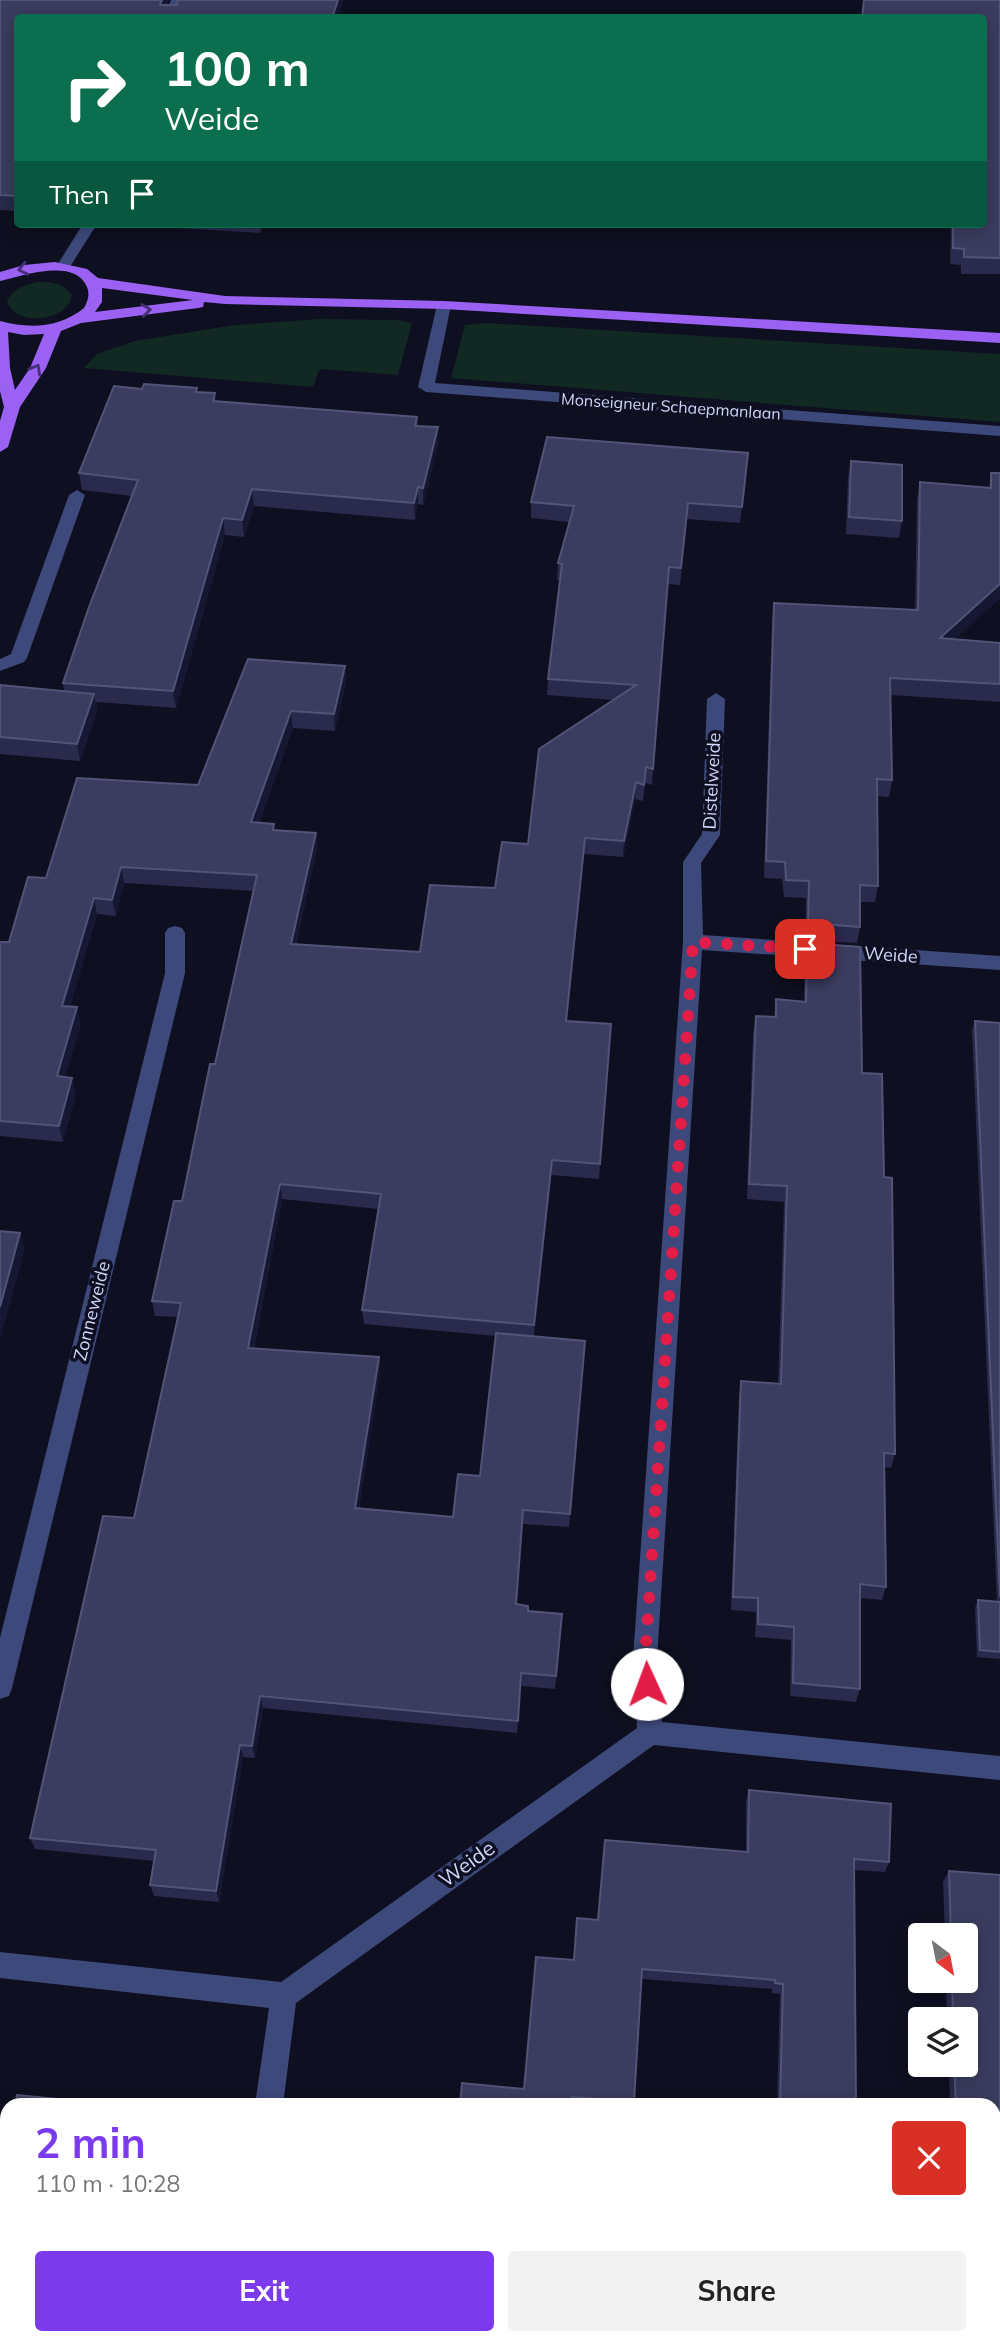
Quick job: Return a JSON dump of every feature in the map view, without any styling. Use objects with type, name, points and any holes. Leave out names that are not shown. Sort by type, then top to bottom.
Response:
[{"type":"main road","points":[[0,276],[18,269],[63,267],[80,273],[92,282],[225,300],[444,305],[1000,338]]},
{"type":"main road","points":[[79,319],[92,307],[96,294],[92,282]]},
{"type":"main road","points":[[12,407],[2,368],[0,326],[26,331],[54,329],[79,319],[225,300]]},
{"type":"main road","points":[[0,447],[12,407],[38,368],[54,329]]},
{"type":"street","points":[[63,267],[87,228]]},
{"type":"street","name":"Monseigneur Schaepmanlaan","points":[[444,305],[426,387],[1000,432]]},
{"type":"street","points":[[0,665],[18,658],[77,495]]},
{"type":"street","name":"Distelweide","points":[[693,942],[692,862],[711,835],[716,699]]},
{"type":"street","name":"Zonneweide","points":[[0,1688],[175,973],[175,933]]},
{"type":"street","points":[[693,942],[645,1659],[650,1733],[1000,1768]]},
{"type":"street","name":"Weide","points":[[693,942],[1000,963]]},
{"type":"street","name":"Weide","points":[[284,1996],[650,1733]]},
{"type":"street","points":[[0,1965],[284,1996],[270,2098]]},
{"type":"green space","points":[[38,282],[53,283],[65,288],[72,295],[68,304],[52,316],[30,318],[20,315],[12,309],[7,300],[17,290]]},
{"type":"green space","points":[[318,319],[398,320],[412,323],[398,375],[322,369],[319,370],[313,387],[84,368],[97,354],[135,341],[235,325]]},
{"type":"green space","points":[[486,323],[1000,354],[1000,422],[451,378],[465,325]]},
{"type":"building","points":[[0,0],[162,0],[160,5],[177,5],[178,0],[338,0],[333,14],[14,14],[14,196],[0,195]]},
{"type":"building","points":[[864,0],[1000,0],[1000,258],[964,257],[964,249],[953,248],[953,228],[987,228],[987,14],[862,14]]},
{"type":"building","points":[[144,384],[197,388],[196,392],[215,393],[213,401],[417,417],[415,426],[438,427],[423,488],[418,487],[414,503],[252,489],[242,520],[223,518],[173,691],[63,683],[138,480],[79,473],[114,386],[142,389]]},
{"type":"building","points":[[547,437],[748,453],[742,507],[688,503],[681,568],[669,567],[653,769],[646,767],[644,785],[636,782],[624,841],[585,838],[566,1021],[611,1024],[600,1164],[552,1160],[534,1325],[362,1310],[381,1194],[280,1184],[248,1348],[379,1357],[355,1508],[453,1517],[458,1474],[480,1476],[496,1333],[585,1341],[570,1514],[523,1510],[516,1604],[528,1606],[528,1611],[562,1614],[556,1676],[521,1673],[518,1721],[260,1696],[252,1746],[240,1745],[216,1891],[150,1885],[156,1850],[30,1838],[103,1516],[134,1518],[181,1303],[152,1301],[174,1201],[182,1201],[210,1064],[215,1064],[257,875],[121,867],[112,900],[94,898],[62,1006],[77,1007],[57,1076],[72,1078],[59,1126],[0,1121],[0,942],[9,942],[28,877],[46,878],[77,778],[198,785],[248,659],[345,666],[334,714],[291,711],[251,822],[274,824],[273,830],[316,833],[291,944],[420,952],[430,885],[495,888],[502,842],[528,844],[539,749],[636,685],[548,679],[562,564],[558,563],[574,506],[531,502]]},
{"type":"building","points":[[851,461],[902,465],[902,521],[849,517]]},
{"type":"building","points":[[991,473],[1000,473],[1000,584],[940,638],[1000,643],[1000,684],[890,678],[892,780],[877,779],[878,886],[860,885],[860,927],[808,923],[809,881],[786,880],[785,862],[766,861],[774,603],[918,610],[920,482],[991,488]]},
{"type":"building","points":[[0,685],[94,694],[77,744],[0,737]]},
{"type":"building","points":[[807,943],[860,947],[862,1073],[882,1074],[884,1177],[892,1178],[895,1454],[884,1453],[886,1587],[860,1584],[860,1689],[793,1683],[794,1627],[758,1624],[758,1598],[733,1597],[741,1381],[781,1384],[787,1186],[749,1184],[756,1016],[776,1017],[776,999],[806,1002]]},
{"type":"building","points":[[975,1021],[1000,1023],[1000,1597]]},
{"type":"building","points":[[0,1231],[20,1233],[0,1307]]},
{"type":"building","points":[[978,1600],[1000,1602],[1000,1652],[980,1650]]},
{"type":"building","points":[[749,1790],[891,1804],[889,1862],[854,1859],[856,2098],[780,2098],[783,1984],[775,1983],[775,1980],[642,1969],[634,2098],[461,2098],[462,2083],[524,2089],[536,1957],[574,1960],[577,1918],[598,1920],[605,1840],[748,1852]]},
{"type":"building","points":[[949,1871],[1000,1875],[1000,2098],[956,2098],[955,2077],[978,2077],[978,2007],[953,2007],[952,1993],[978,1993],[978,1923],[951,1923]]},
{"type":"building","points":[[17,2095],[47,2098],[16,2098]]},
{"type":"route","points":[[647,1684],[645,1659],[693,942],[805,949]]}]
